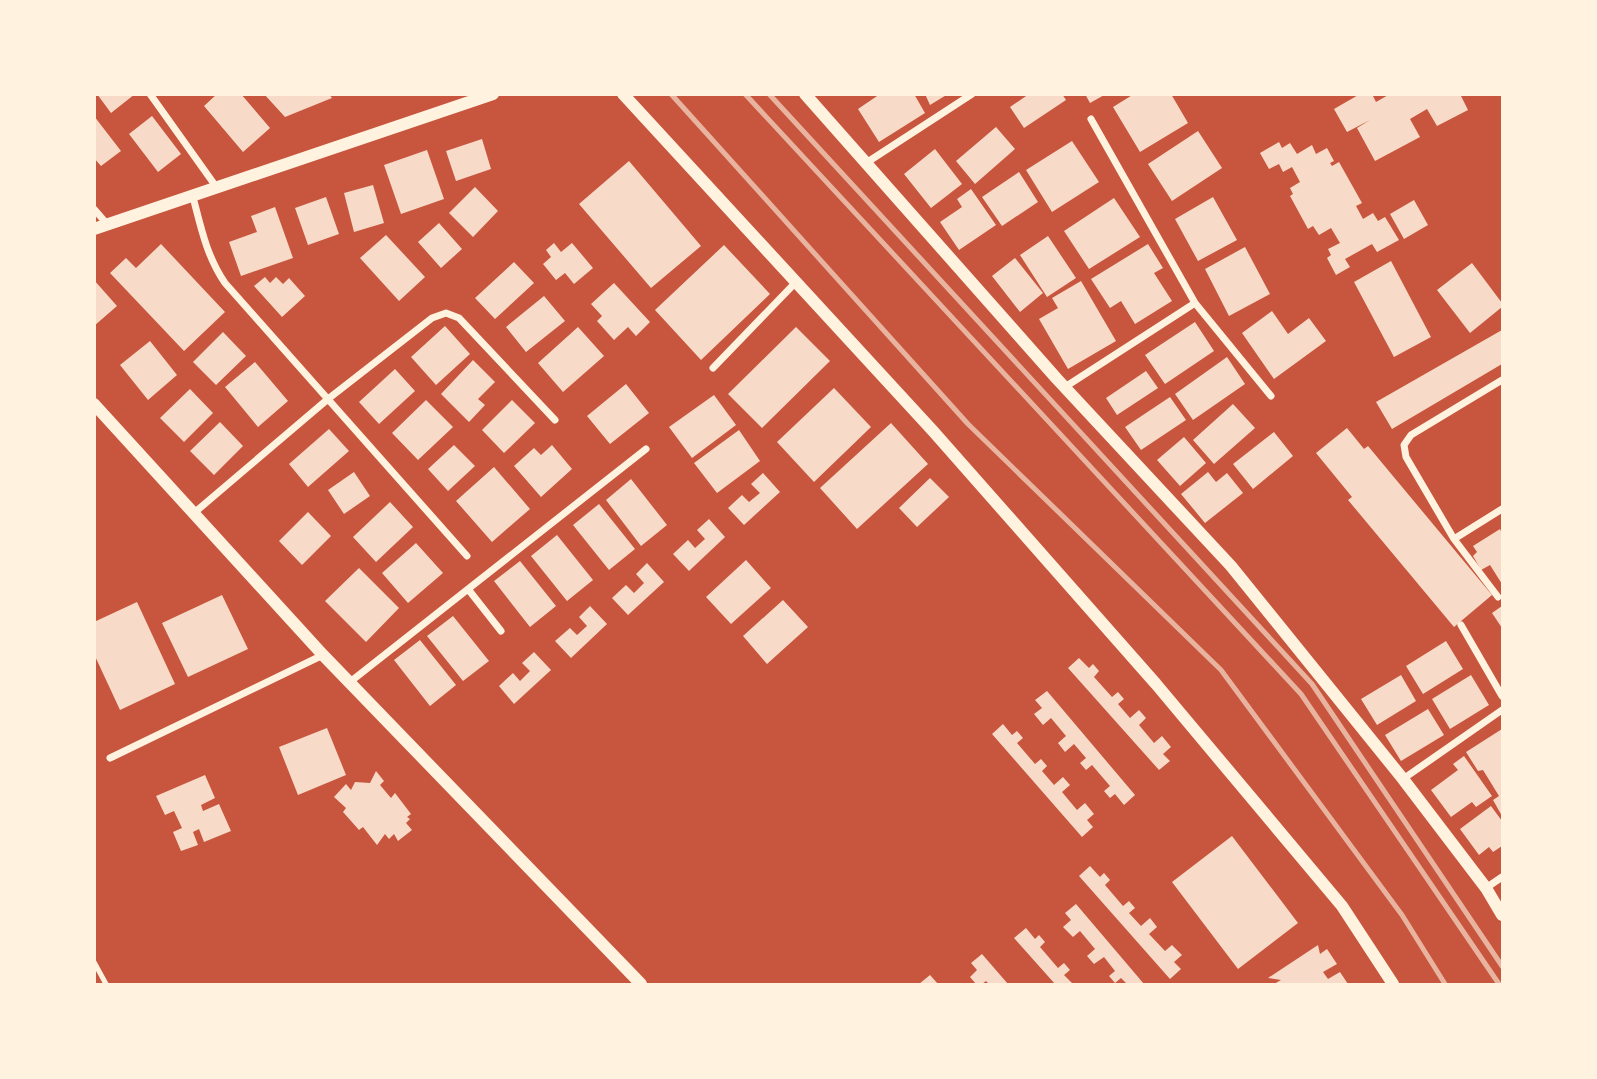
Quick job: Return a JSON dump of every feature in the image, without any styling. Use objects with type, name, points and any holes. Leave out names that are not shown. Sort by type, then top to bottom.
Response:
[{"type":"street","points":[[150,94],[218,189]]},
{"type":"street","points":[[94,209],[101,227],[493,94]]},
{"type":"street","points":[[623,94],[933,431],[1165,694],[1342,906],[1393,985]]},
{"type":"street","points":[[805,94],[1065,387],[1231,566],[1403,779],[1486,888],[1503,915]]},
{"type":"street","points":[[866,163],[972,94]]},
{"type":"street","points":[[1091,119],[1195,303],[1271,396]]},
{"type":"street","points":[[193,197],[207,251],[225,283],[467,556]]},
{"type":"street","points":[[713,368],[796,282]]},
{"type":"street","points":[[1065,387],[1195,303]]},
{"type":"street","points":[[194,513],[328,399],[432,318],[446,313],[459,318],[555,420]]},
{"type":"street","points":[[1498,597],[1454,539],[1406,457],[1404,445],[1411,435],[1503,380]]},
{"type":"street","points":[[94,404],[323,655],[641,985]]},
{"type":"street","points":[[350,682],[646,449]]},
{"type":"street","points":[[1454,539],[1503,509]]},
{"type":"street","points":[[468,589],[501,631]]},
{"type":"street","points":[[1461,625],[1503,695]]},
{"type":"street","points":[[110,758],[323,655]]},
{"type":"street","points":[[1403,779],[1503,710]]},
{"type":"street","points":[[1486,888],[1503,877]]},
{"type":"lane","points":[[94,962],[106,985]]},
{"type":"building","points":[[97,94],[135,94],[111,113]]},
{"type":"building","points":[[217,94],[241,94],[270,128],[243,152],[204,106]]},
{"type":"building","points":[[264,94],[329,94],[332,98],[285,117]]},
{"type":"building","points":[[880,94],[914,94],[925,113],[879,142],[858,109]]},
{"type":"building","points":[[925,94],[948,94],[930,105]]},
{"type":"building","points":[[1029,94],[1062,94],[1066,100],[1024,128],[1010,107]]},
{"type":"building","points":[[1085,94],[1106,94],[1090,103]]},
{"type":"building","points":[[1134,94],[1171,94],[1188,123],[1140,152],[1113,107]]},
{"type":"building","points":[[1360,94],[1372,94],[1376,102],[1390,94],[1460,94],[1468,110],[1437,126],[1427,109],[1410,119],[1420,137],[1375,161],[1357,128],[1370,120],[1347,132],[1334,109]]},
{"type":"building","points":[[94,116],[121,151],[101,166],[94,158]]},
{"type":"building","points":[[152,116],[181,154],[158,172],[129,134]]},
{"type":"building","points":[[996,127],[1015,149],[975,184],[956,161]]},
{"type":"building","points":[[1198,131],[1222,168],[1172,201],[1148,164]]},
{"type":"building","points":[[482,139],[491,169],[456,181],[446,151]]},
{"type":"building","points":[[1072,141],[1099,182],[1052,212],[1026,170]]},
{"type":"building","points":[[1279,142],[1282,148],[1290,143],[1297,154],[1312,145],[1316,154],[1327,148],[1334,161],[1330,163],[1332,166],[1339,162],[1362,203],[1356,206],[1363,219],[1373,213],[1378,221],[1385,217],[1399,240],[1377,252],[1372,244],[1345,259],[1350,267],[1336,275],[1327,258],[1331,255],[1328,249],[1340,243],[1331,228],[1319,235],[1313,226],[1308,229],[1290,196],[1293,194],[1290,188],[1300,182],[1292,167],[1283,172],[1279,164],[1269,169],[1260,153]]},
{"type":"building","points":[[935,149],[962,184],[931,208],[904,174]]},
{"type":"building","points":[[427,150],[444,199],[401,214],[384,165]]},
{"type":"building","points":[[629,161],[701,246],[651,288],[579,204]]},
{"type":"building","points":[[1019,172],[1038,202],[1002,226],[982,197]]},
{"type":"building","points":[[373,185],[384,223],[354,232],[344,193]]},
{"type":"building","points":[[475,187],[498,211],[473,237],[449,213]]},
{"type":"building","points":[[971,189],[996,225],[959,250],[940,222],[962,207],[957,199]]},
{"type":"building","points":[[326,197],[339,234],[308,245],[295,208]]},
{"type":"building","points":[[1213,197],[1237,240],[1198,261],[1175,219]]},
{"type":"building","points":[[1114,198],[1140,237],[1089,269],[1064,231]]},
{"type":"building","points":[[1414,200],[1428,225],[1404,239],[1390,214]]},
{"type":"building","points":[[275,207],[293,258],[241,276],[229,242],[257,232],[251,216]]},
{"type":"building","points":[[439,223],[462,249],[441,268],[418,242]]},
{"type":"building","points":[[386,235],[425,277],[399,301],[360,258]]},
{"type":"building","points":[[1048,236],[1076,278],[1047,297],[1020,255]]},
{"type":"building","points":[[554,243],[561,252],[572,243],[593,268],[574,284],[565,273],[556,280],[543,264],[551,257],[546,250]]},
{"type":"building","points":[[161,244],[225,312],[184,351],[110,273],[126,258],[136,268]]},
{"type":"building","points":[[1148,244],[1163,268],[1154,273],[1172,301],[1135,324],[1121,301],[1110,308],[1091,279]]},
{"type":"building","points":[[724,245],[770,294],[701,360],[655,310]]},
{"type":"building","points":[[1245,247],[1270,294],[1229,316],[1205,269]]},
{"type":"building","points":[[1015,258],[1043,293],[1020,312],[992,276]]},
{"type":"building","points":[[1391,261],[1431,337],[1394,357],[1354,282]]},
{"type":"building","points":[[514,262],[534,283],[495,319],[475,298]]},
{"type":"building","points":[[1472,263],[1502,303],[1502,307],[1470,333],[1437,290]]},
{"type":"building","points":[[265,277],[270,283],[276,277],[283,284],[289,278],[305,296],[282,317],[254,286]]},
{"type":"building","points":[[94,280],[117,306],[94,326]]},
{"type":"building","points":[[1081,281],[1116,341],[1068,369],[1039,319],[1058,308],[1052,298]]},
{"type":"building","points":[[614,283],[650,322],[636,336],[628,327],[614,340],[597,321],[602,316],[591,304]]},
{"type":"building","points":[[544,296],[565,321],[526,352],[506,327]]},
{"type":"building","points":[[1272,311],[1288,334],[1309,318],[1326,341],[1274,379],[1242,333]]},
{"type":"building","points":[[1195,322],[1214,351],[1165,384],[1145,355]]},
{"type":"building","points":[[445,326],[470,354],[436,385],[411,357]]},
{"type":"building","points":[[578,327],[604,356],[563,392],[538,363]]},
{"type":"building","points":[[796,327],[830,361],[762,428],[728,394]]},
{"type":"building","points":[[1502,330],[1502,364],[1392,429],[1376,402]]},
{"type":"building","points":[[223,332],[246,356],[216,385],[193,362]]},
{"type":"building","points":[[150,341],[177,375],[148,400],[120,365]]},
{"type":"building","points":[[1227,357],[1245,384],[1193,420],[1175,394]]},
{"type":"building","points":[[473,360],[495,382],[478,399],[485,405],[469,422],[441,394]]},
{"type":"building","points":[[255,362],[288,401],[258,427],[225,387]]},
{"type":"building","points":[[395,369],[415,391],[379,424],[359,402]]},
{"type":"building","points":[[1146,371],[1158,388],[1117,415],[1106,398]]},
{"type":"building","points":[[626,384],[649,413],[610,444],[587,416]]},
{"type":"building","points":[[834,388],[871,427],[814,482],[777,442]]},
{"type":"building","points":[[190,389],[213,413],[184,442],[160,418]]},
{"type":"building","points":[[714,395],[736,425],[692,458],[669,427]]},
{"type":"building","points":[[1170,397],[1186,420],[1141,450],[1125,427]]},
{"type":"building","points":[[426,400],[453,427],[418,460],[392,433]]},
{"type":"building","points":[[512,400],[535,423],[504,453],[482,430]]},
{"type":"building","points":[[1233,404],[1255,428],[1214,464],[1193,440]]},
{"type":"building","points":[[220,422],[243,446],[214,475],[190,451]]},
{"type":"building","points":[[891,423],[928,464],[857,529],[820,488]]},
{"type":"building","points":[[1347,428],[1364,449],[1368,446],[1492,595],[1454,627],[1348,500],[1352,497],[1316,453]]},
{"type":"building","points":[[329,429],[349,451],[308,487],[289,464]]},
{"type":"building","points":[[739,430],[760,461],[717,493],[694,463]]},
{"type":"building","points":[[1274,432],[1293,456],[1253,489],[1233,464]]},
{"type":"building","points":[[1184,437],[1206,463],[1180,486],[1157,460]]},
{"type":"building","points":[[454,445],[475,466],[448,491],[428,469]]},
{"type":"building","points":[[552,445],[572,469],[541,497],[514,466],[534,448],[541,455]]},
{"type":"building","points":[[494,467],[530,509],[492,542],[456,501]]},
{"type":"building","points":[[354,472],[370,496],[344,514],[328,490]]},
{"type":"building","points":[[1208,472],[1216,482],[1227,473],[1243,493],[1205,523],[1181,494]]},
{"type":"building","points":[[763,473],[780,492],[744,525],[728,508],[742,495],[749,502],[760,493],[751,484]]},
{"type":"building","points":[[930,478],[949,497],[917,527],[899,508]]},
{"type":"building","points":[[631,479],[667,525],[641,546],[606,500]]},
{"type":"building","points":[[390,502],[413,527],[376,562],[353,537]]},
{"type":"building","points":[[599,504],[635,549],[609,570],[573,525]]},
{"type":"building","points":[[308,512],[331,536],[302,565],[279,541]]},
{"type":"building","points":[[709,519],[725,537],[689,571],[673,554],[688,540],[695,548],[705,539],[697,530]]},
{"type":"building","points":[[1500,529],[1502,584],[1490,565],[1481,570],[1473,556],[1477,552],[1473,546]]},
{"type":"building","points":[[557,535],[593,580],[567,601],[531,556]]},
{"type":"building","points":[[416,543],[443,573],[408,603],[382,573]]},
{"type":"building","points":[[746,560],[771,588],[731,624],[706,597]]},
{"type":"building","points":[[520,561],[556,606],[530,627],[494,581]]},
{"type":"building","points":[[647,563],[664,582],[628,615],[612,598],[626,585],[634,593],[644,583],[636,574]]},
{"type":"building","points":[[359,568],[399,608],[366,642],[325,601]]},
{"type":"building","points":[[222,595],[248,649],[188,677],[162,623]]},
{"type":"building","points":[[783,600],[808,627],[767,664],[743,636]]},
{"type":"building","points":[[137,602],[175,684],[120,710],[94,654],[94,622]]},
{"type":"building","points":[[590,606],[607,624],[571,658],[555,641],[570,628],[577,635],[587,626],[579,617]]},
{"type":"building","points":[[1502,606],[1502,628],[1492,613]]},
{"type":"building","points":[[453,616],[489,661],[463,681],[427,636]]},
{"type":"building","points":[[420,640],[456,685],[430,706],[394,660]]},
{"type":"building","points":[[1446,641],[1463,669],[1423,694],[1406,666]]},
{"type":"building","points":[[534,652],[551,670],[514,704],[499,686],[513,673],[520,681],[530,671],[522,663]]},
{"type":"building","points":[[1079,658],[1089,668],[1093,664],[1099,671],[1094,677],[1112,697],[1118,692],[1124,699],[1118,704],[1130,718],[1139,710],[1146,718],[1139,725],[1154,743],[1162,736],[1171,747],[1163,754],[1170,761],[1159,770],[1068,668]]},
{"type":"building","points":[[1401,675],[1416,701],[1377,725],[1361,699]]},
{"type":"building","points":[[1471,675],[1489,705],[1450,729],[1432,699]]},
{"type":"building","points":[[1047,691],[1135,795],[1124,805],[1115,794],[1110,798],[1104,791],[1110,786],[1092,765],[1086,770],[1080,763],[1086,758],[1074,744],[1065,752],[1058,743],[1066,736],[1051,718],[1043,725],[1034,714],[1042,708],[1035,700]]},
{"type":"building","points":[[1428,709],[1444,735],[1401,761],[1385,735]]},
{"type":"building","points":[[1003,724],[1012,735],[1017,731],[1023,738],[1017,743],[1035,764],[1041,759],[1047,766],[1042,771],[1054,785],[1063,777],[1070,785],[1062,792],[1077,810],[1085,803],[1094,814],[1087,820],[1093,827],[1082,837],[992,734]]},
{"type":"building","points":[[327,728],[346,775],[298,795],[279,747]]},
{"type":"building","points":[[1502,729],[1502,816],[1493,800],[1499,796],[1483,770],[1478,771],[1466,752]]},
{"type":"building","points":[[1464,756],[1492,796],[1476,807],[1472,802],[1451,817],[1431,790],[1458,770],[1453,764]]},
{"type":"building","points":[[376,771],[384,781],[380,785],[391,798],[395,793],[411,814],[406,823],[412,830],[398,841],[394,834],[389,839],[385,834],[377,845],[363,827],[359,830],[343,812],[346,808],[334,797],[346,784],[351,790],[355,782],[370,783]]},
{"type":"building","points":[[205,775],[215,798],[201,805],[203,811],[219,804],[231,831],[204,842],[199,829],[193,832],[198,845],[181,851],[173,832],[182,828],[174,811],[165,815],[156,796]]},
{"type":"building","points":[[1491,806],[1502,821],[1502,846],[1493,852],[1489,847],[1479,855],[1460,829]]},
{"type":"building","points":[[1232,836],[1298,923],[1238,969],[1172,882]]},
{"type":"building","points":[[1090,866],[1100,877],[1104,873],[1110,880],[1105,885],[1123,906],[1129,901],[1135,908],[1129,913],[1141,926],[1150,918],[1157,927],[1149,934],[1165,951],[1172,945],[1182,955],[1174,962],[1181,969],[1170,979],[1079,876]]},
{"type":"building","points":[[1076,904],[1144,984],[1127,984],[1121,978],[1115,983],[1109,976],[1115,971],[1104,957],[1094,964],[1087,956],[1095,949],[1080,931],[1073,937],[1063,927],[1071,920],[1065,913]]},
{"type":"building","points":[[1026,928],[1035,939],[1039,935],[1045,942],[1040,947],[1058,968],[1064,963],[1070,970],[1064,975],[1073,984],[1055,984],[1014,938]]},
{"type":"building","points":[[1318,945],[1320,954],[1327,949],[1337,964],[1323,972],[1328,979],[1340,972],[1348,984],[1274,984],[1281,980],[1268,978]]},
{"type":"building","points":[[982,954],[1008,984],[989,984],[986,981],[976,984],[970,977],[977,970],[971,963]]},
{"type":"building","points":[[930,975],[938,984],[919,984]]},
{"type":"railway","points":[[671,94],[968,424],[1221,670],[1402,915],[1445,984]]},
{"type":"railway","points":[[745,94],[1301,694],[1499,984]]},
{"type":"railway","points":[[769,94],[1312,684],[1502,966]]}]
